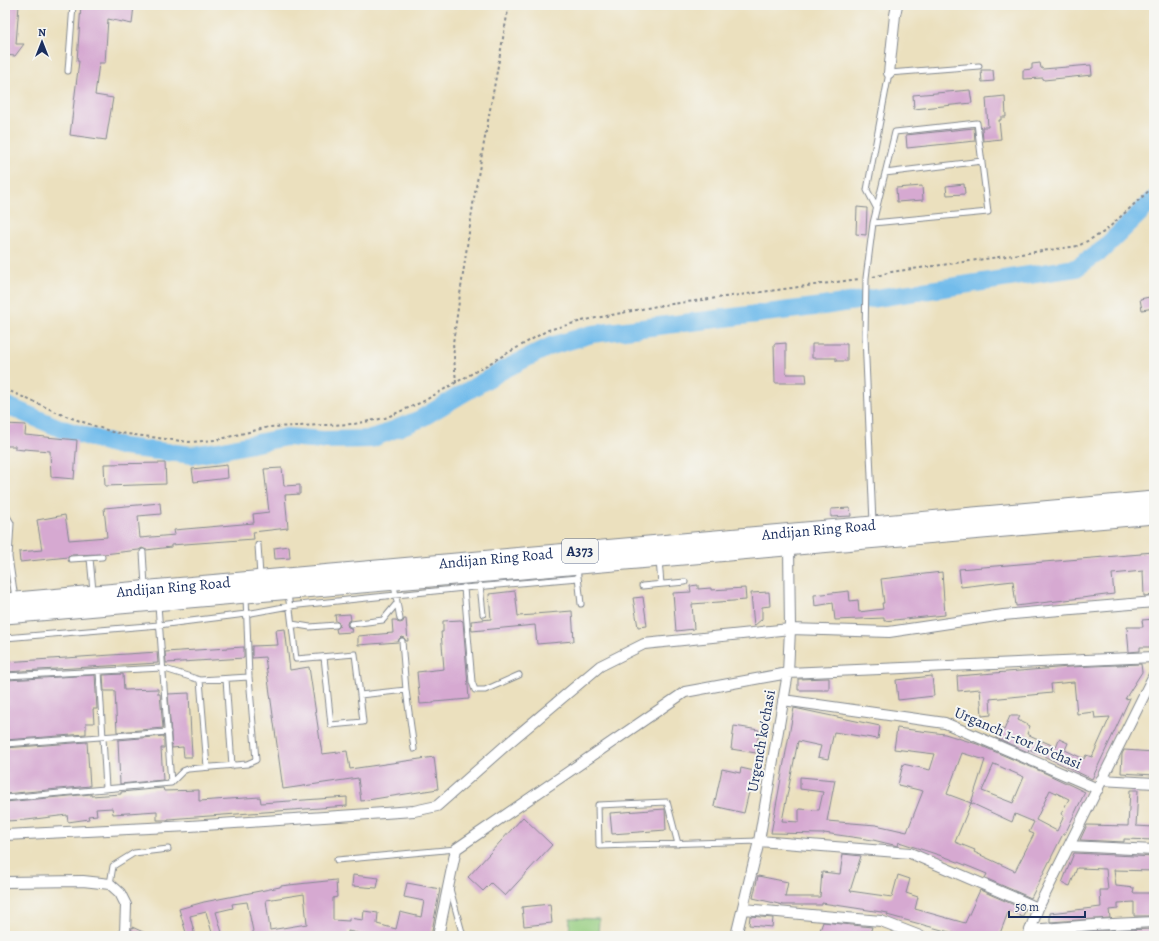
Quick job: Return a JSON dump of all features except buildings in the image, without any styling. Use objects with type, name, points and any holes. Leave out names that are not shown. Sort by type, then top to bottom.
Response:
[{"type":"highway","name":"Andijan Ring Road","points":[[10,602],[1154,500]]},
{"type":"highway","name":"Andijan Ring Road","points":[[5,615],[246,594],[288,598],[395,589],[577,572],[659,559],[1154,515]]},
{"type":"street","points":[[889,73],[894,15],[897,5]]},
{"type":"street","name":"Urgench ko'chasi","points":[[736,936],[759,841],[788,673],[790,629],[789,548]]},
{"type":"street","points":[[5,835],[190,826],[414,810],[437,806],[505,746],[600,666],[644,644],[790,629],[889,632],[1003,615],[1154,602]]},
{"type":"street","points":[[438,936],[456,849],[685,692],[788,673],[1154,657]]},
{"type":"street","points":[[1154,675],[1038,908],[1029,933],[1093,924],[1154,922]]},
{"type":"street","name":"Urganch 1-tor koʻchasi","points":[[783,700],[945,723],[1100,784],[1154,783]]},
{"type":"street","points":[[759,841],[910,853],[1038,908]]},
{"type":"street","points":[[1069,846],[1154,850]]},
{"type":"street","points":[[5,882],[83,881],[110,884],[120,893],[126,905],[125,933],[123,936]]},
{"type":"street","points":[[742,909],[881,921],[920,936]]},
{"type":"lane","points":[[68,71],[73,5]]},
{"type":"lane","points":[[876,207],[867,190],[889,73],[979,66]]},
{"type":"lane","points":[[872,222],[988,212],[977,123],[895,132],[872,222],[866,279],[865,336],[873,526]]},
{"type":"lane","points":[[885,173],[982,161]]},
{"type":"lane","points":[[5,513],[11,523],[9,557],[10,602]]},
{"type":"lane","points":[[258,545],[260,579]]},
{"type":"lane","points":[[143,552],[146,589]]},
{"type":"lane","points":[[71,559],[102,557]]},
{"type":"lane","points":[[90,558],[93,594]]},
{"type":"lane","points":[[659,559],[661,584]]},
{"type":"lane","points":[[577,572],[581,604]]},
{"type":"lane","points":[[472,581],[483,614]]},
{"type":"lane","points":[[472,581],[472,682],[475,690],[485,690],[519,675]]},
{"type":"lane","points":[[642,586],[685,582]]},
{"type":"lane","points":[[395,589],[396,603],[400,619]]},
{"type":"lane","points":[[5,798],[106,788],[171,784],[185,770],[247,764],[256,760],[249,677],[246,594]]},
{"type":"lane","points":[[5,638],[159,625],[246,614],[288,598],[296,660],[324,657],[355,654],[363,722],[331,725],[324,657]]},
{"type":"lane","points":[[157,602],[171,784]]},
{"type":"lane","points":[[351,624],[383,620],[396,603]]},
{"type":"lane","points":[[292,624],[310,627],[336,625]]},
{"type":"lane","points":[[402,641],[406,690],[414,749]]},
{"type":"lane","points":[[5,676],[162,668],[200,680],[249,677]]},
{"type":"lane","points":[[98,671],[106,788]]},
{"type":"lane","points":[[226,679],[232,766]]},
{"type":"lane","points":[[200,680],[207,767]]},
{"type":"lane","points":[[360,695],[406,690]]},
{"type":"lane","points":[[5,744],[168,732]]},
{"type":"lane","points":[[678,844],[668,802],[598,805],[599,846],[678,844],[759,841]]},
{"type":"lane","points":[[110,884],[113,866],[134,854],[168,849]]},
{"type":"lane","points":[[337,860],[456,849]]},
{"type":"lane","points":[[449,886],[463,936]]},
{"type":"path","points":[[456,383],[453,343],[474,198],[509,5]]},
{"type":"path","points":[[5,389],[63,415],[112,432],[189,442],[216,440],[270,427],[354,424],[385,418],[422,402],[548,330],[586,320],[657,306],[866,279],[891,272],[1078,246],[1104,232],[1154,186]]},
{"type":"green space","points":[[570,918],[599,919],[598,936],[569,936]]},
{"type":"waterway","points":[[5,405],[62,429],[123,447],[193,455],[286,437],[323,440],[371,439],[420,419],[503,370],[551,346],[592,334],[823,306],[1076,268],[1101,251],[1154,199]]}]
